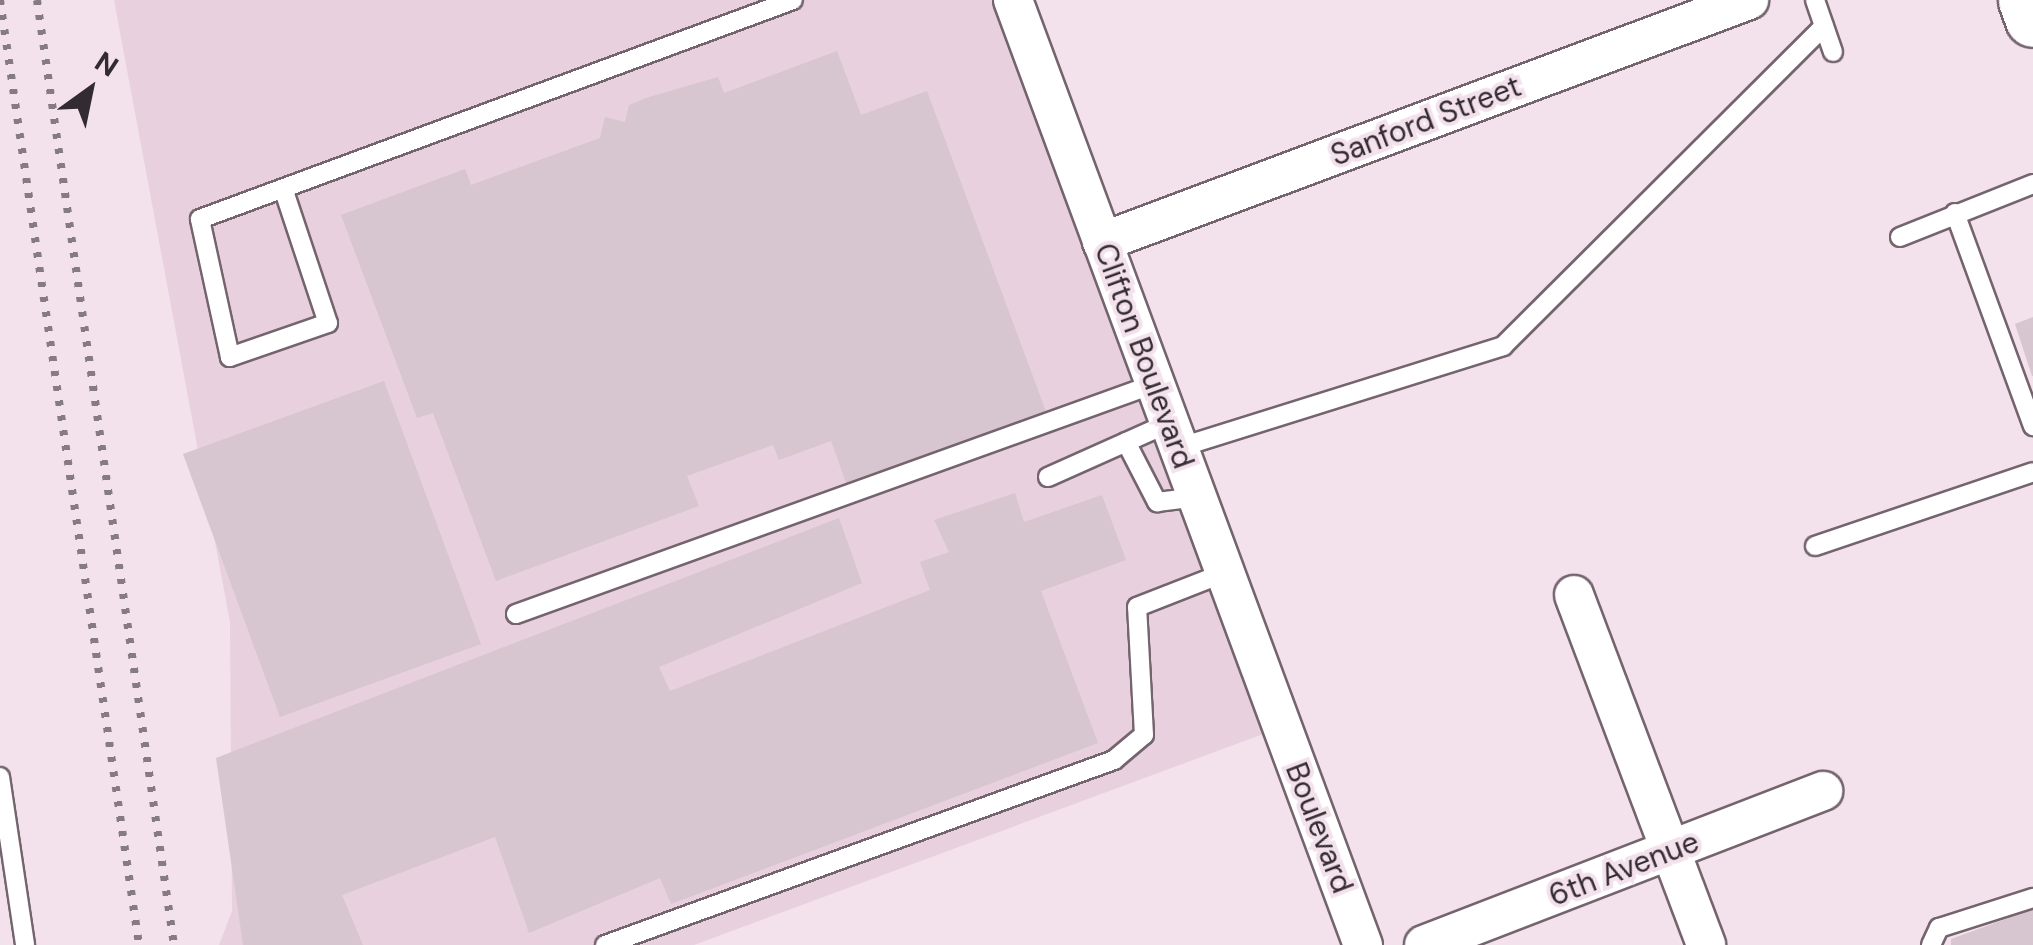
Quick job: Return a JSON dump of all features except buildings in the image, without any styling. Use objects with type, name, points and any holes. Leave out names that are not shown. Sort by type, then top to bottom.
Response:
[{"type":"main road","points":[[2026,0],[2033,19]]},
{"type":"street","name":"Clifton Boulevard","points":[[1013,0],[1275,711]]},
{"type":"street","name":"Sanford Street","points":[[1102,242],[1749,0]]},
{"type":"street","points":[[1574,595],[1706,945]]},
{"type":"street","name":"Boulevard","points":[[1275,711],[1363,945]]},
{"type":"street","name":"6th Avenue","points":[[1424,945],[1823,792]]},
{"type":"lane","points":[[285,194],[328,322],[230,358],[200,219],[285,194],[793,0]]},
{"type":"lane","points":[[1815,0],[1833,52]]},
{"type":"lane","points":[[1048,477],[1126,442],[1174,436],[1503,346],[1824,26]]},
{"type":"lane","points":[[1900,237],[2033,184]]},
{"type":"lane","points":[[1955,214],[2033,426]]},
{"type":"lane","points":[[516,614],[1154,384]]},
{"type":"lane","points":[[1126,442],[1157,502],[1196,497]]},
{"type":"lane","points":[[1816,546],[2033,472]]},
{"type":"lane","points":[[605,945],[1114,760],[1144,735],[1137,607],[1224,573]]},
{"type":"lane","points":[[0,776],[25,945]]},
{"type":"lane","points":[[1931,945],[1939,928],[2033,898]]},
{"type":"shaded area","points":[[114,0],[1012,0],[1282,727],[694,945],[219,945],[232,911],[230,622]]},
{"type":"railway","points":[[0,0],[139,945]]},
{"type":"railway","points":[[37,0],[174,945]]}]
